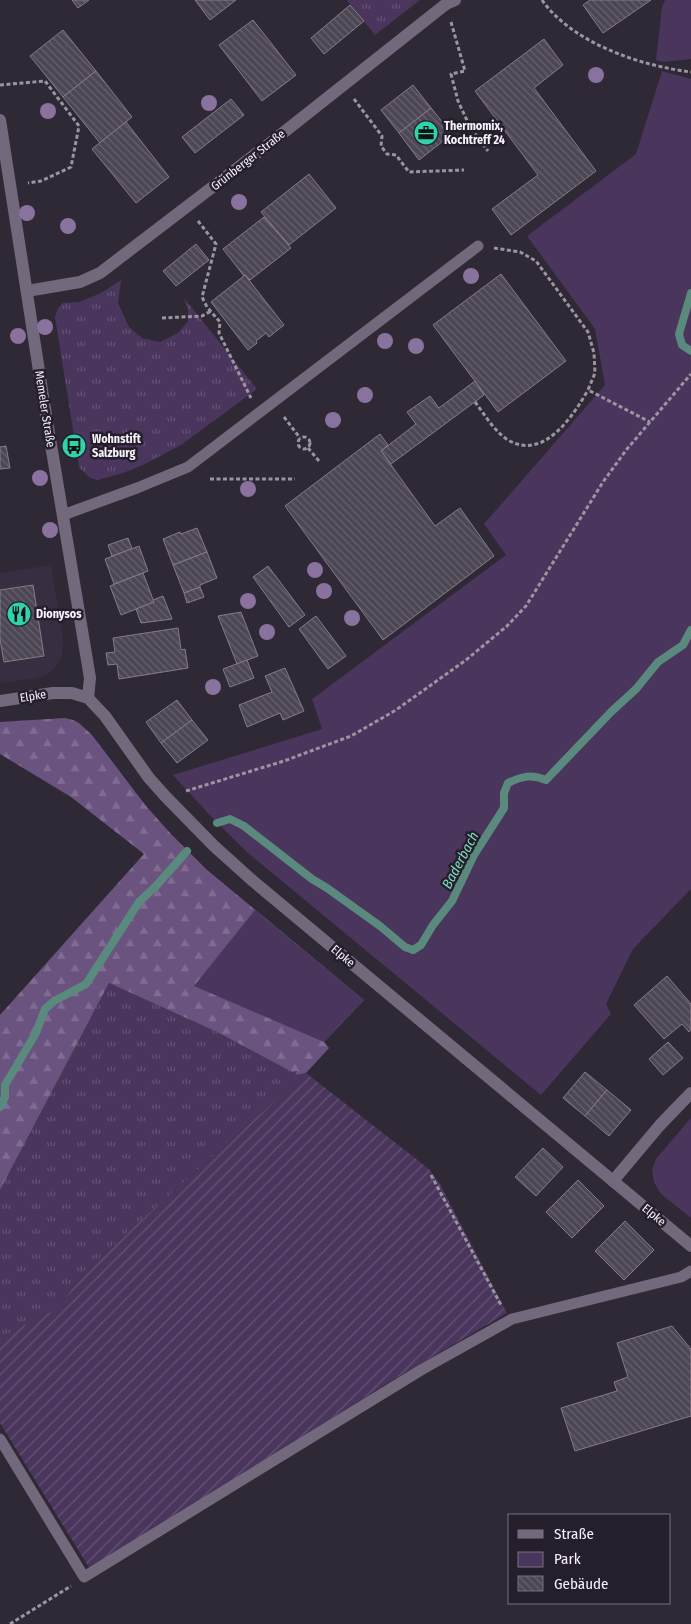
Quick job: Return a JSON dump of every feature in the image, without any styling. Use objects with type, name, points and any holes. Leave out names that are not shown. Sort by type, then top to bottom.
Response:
[{"type":"street","name":"Grünberger Straße","points":[[27,291],[80,282],[100,273],[450,2]]},
{"type":"street","name":"Memeler Straße","points":[[0,120],[90,678],[88,698]]},
{"type":"street","name":"Elpke","points":[[0,701],[53,693],[72,693],[88,698],[105,716],[166,797],[214,846],[253,881],[691,1246]]},
{"type":"street","points":[[613,1181],[660,1125],[691,1094]]},
{"type":"lane","points":[[63,515],[188,467],[478,246]]},
{"type":"lane","points":[[0,1439],[84,1577],[421,1370],[509,1321],[681,1277],[691,1271]]},
{"type":"path","points":[[542,0],[546,6],[574,31],[606,49],[641,62],[691,72]]},
{"type":"path","points":[[450,2],[465,71],[451,74],[458,101],[470,126],[488,151]]},
{"type":"path","points":[[0,85],[45,81],[79,126],[71,167],[41,181],[10,184]]},
{"type":"path","points":[[343,85],[382,136],[381,146],[387,154],[396,155],[409,172],[464,170]]},
{"type":"path","points":[[187,207],[216,244],[202,297],[220,322],[219,334],[259,414]]},
{"type":"path","points":[[475,402],[494,428],[509,440],[529,446],[543,442],[554,434],[581,401],[588,390],[594,373],[594,353],[588,332],[536,261],[520,252],[478,246]]},
{"type":"path","points":[[162,318],[202,316],[211,311]]},
{"type":"path","points":[[166,797],[284,761],[352,736],[396,710],[466,660],[507,626],[526,606],[603,482],[627,449],[691,374]]},
{"type":"path","points":[[588,390],[650,422]]},
{"type":"path","points":[[273,403],[300,438]]},
{"type":"path","points":[[300,438],[304,437],[309,440],[308,448]]},
{"type":"path","points":[[300,438],[298,441],[299,447],[308,448]]},
{"type":"path","points":[[308,448],[319,461]]},
{"type":"path","points":[[210,478],[295,479]]},
{"type":"path","points":[[431,1175],[509,1321]]},
{"type":"path","points":[[10,1624],[84,1577]]},
{"type":"shaded area","points":[[51,565],[63,640],[62,655],[56,667],[45,676],[0,683],[0,573]]},
{"type":"green space","points":[[347,0],[420,0],[375,35]]},
{"type":"green space","points":[[665,0],[691,0],[691,59],[663,62],[656,60],[662,7]]},
{"type":"green space","points":[[662,71],[691,79],[691,889],[633,949],[606,1004],[611,1014],[541,1095],[248,853],[217,823],[173,775],[322,729],[312,699],[506,555],[484,524],[605,385],[595,329],[527,236],[636,154]]},
{"type":"green space","points":[[121,280],[118,303],[129,327],[142,338],[160,342],[178,333],[188,321],[188,310],[184,298],[257,389],[181,445],[143,465],[98,480],[90,478],[79,467],[55,317],[58,308],[63,303],[79,302],[101,293]]},
{"type":"green space","points":[[65,718],[79,723],[92,735],[146,806],[206,869],[364,1000],[324,1042],[329,1048],[306,1073],[295,1075],[297,1071],[292,1072],[217,1032],[109,983],[0,1190],[0,1015],[144,854],[71,797],[0,754],[0,722]]},
{"type":"green space","points":[[255,910],[364,1000],[324,1042],[194,986]]},
{"type":"green space","points":[[109,983],[217,1032],[292,1072],[298,1070],[295,1075],[306,1073],[82,1273],[60,1307],[0,1338],[0,1190]]},
{"type":"green space","points":[[306,1073],[429,1169],[440,1184],[507,1313],[391,1381],[90,1569],[0,1423],[0,1338],[60,1307],[82,1273]]},
{"type":"green space","points":[[691,1118],[691,1218],[661,1194],[654,1182],[652,1170],[656,1159]]},
{"type":"building","points":[[72,0],[89,0],[78,8]]},
{"type":"building","points":[[195,0],[236,0],[210,20]]},
{"type":"building","points":[[590,0],[651,0],[603,33],[583,5]]},
{"type":"building","points":[[350,5],[364,21],[324,54],[311,38]]},
{"type":"building","points":[[253,20],[296,75],[262,101],[219,45]]},
{"type":"building","points":[[63,30],[96,71],[63,97],[30,56]]},
{"type":"building","points":[[544,39],[563,65],[534,88],[596,171],[511,235],[492,209],[538,175],[475,91]]},
{"type":"building","points":[[96,71],[132,117],[100,143],[63,97]]},
{"type":"building","points":[[413,85],[431,108],[399,133],[381,110]]},
{"type":"building","points":[[231,99],[244,115],[195,153],[182,137]]},
{"type":"building","points":[[431,108],[452,134],[419,160],[399,133]]},
{"type":"building","points":[[126,122],[169,177],[136,203],[92,149]]},
{"type":"building","points":[[309,174],[336,208],[289,245],[261,212]]},
{"type":"building","points":[[264,217],[291,248],[250,280],[244,276],[223,249]]},
{"type":"building","points":[[196,244],[209,260],[176,286],[163,271]]},
{"type":"building","points":[[501,274],[566,361],[498,412],[433,325]]},
{"type":"building","points":[[245,275],[284,325],[269,337],[266,333],[248,350],[211,302]]},
{"type":"building","points":[[475,381],[484,395],[391,464],[381,451],[416,424],[407,412],[430,396],[439,408]]},
{"type":"building","points":[[380,434],[388,445],[381,451],[435,526],[460,508],[494,556],[383,640],[285,506]]},
{"type":"building","points":[[6,446],[10,468],[0,469],[0,447]]},
{"type":"building","points":[[197,528],[207,552],[173,565],[163,539]]},
{"type":"building","points":[[128,538],[132,549],[112,556],[108,545]]},
{"type":"building","points":[[139,546],[148,571],[114,584],[105,559]]},
{"type":"building","points":[[207,552],[217,578],[184,593],[173,565]]},
{"type":"building","points":[[268,566],[305,615],[289,627],[253,577]]},
{"type":"building","points":[[143,573],[154,602],[121,615],[110,586]]},
{"type":"building","points":[[33,585],[44,656],[4,662],[0,639],[0,590]]},
{"type":"building","points":[[200,587],[204,597],[187,603],[184,593]]},
{"type":"building","points":[[163,596],[172,619],[141,623],[136,609],[154,602],[153,600]]},
{"type":"building","points":[[241,612],[258,656],[237,664],[218,616]]},
{"type":"building","points":[[316,616],[346,656],[328,669],[299,629]]},
{"type":"building","points":[[178,628],[181,650],[185,649],[188,668],[119,679],[117,664],[108,665],[106,653],[115,652],[113,638]]},
{"type":"building","points":[[247,660],[254,678],[230,687],[223,669]]},
{"type":"building","points":[[285,668],[304,711],[283,720],[280,713],[247,727],[239,705],[272,692],[265,676]]},
{"type":"building","points":[[177,700],[192,720],[161,743],[146,722]]},
{"type":"building","points":[[192,720],[208,740],[177,763],[161,743]]},
{"type":"building","points":[[667,976],[691,1004],[691,1029],[689,1032],[682,1024],[664,1039],[634,1005]]},
{"type":"building","points":[[668,1042],[683,1058],[663,1075],[649,1059]]},
{"type":"building","points":[[585,1072],[607,1090],[585,1116],[563,1098]]},
{"type":"building","points":[[607,1090],[631,1110],[609,1136],[585,1116]]},
{"type":"building","points":[[543,1148],[563,1167],[536,1196],[515,1177]]},
{"type":"building","points":[[578,1180],[604,1206],[572,1238],[546,1212]]},
{"type":"building","points":[[625,1221],[654,1250],[624,1280],[595,1251]]},
{"type":"building","points":[[672,1326],[691,1349],[691,1416],[575,1451],[561,1408],[617,1391],[614,1382],[628,1377],[617,1343]]},
{"type":"waterway","name":"Baderbach","points":[[691,293],[679,334],[682,345],[691,351]]},
{"type":"waterway","name":"Baderbach","points":[[217,823],[230,819],[244,826],[312,879],[380,926],[405,947],[413,950],[421,945],[433,925],[452,901],[474,855],[504,808],[504,793],[508,783],[527,777],[546,780],[611,712],[636,689],[658,662],[683,645],[691,630]]},
{"type":"waterway","name":"Baderbach","points":[[0,1107],[5,1097],[5,1085],[36,1033],[45,1009],[54,1001],[86,984],[139,902],[187,851]]},
{"type":"place","name":"Thermomix, Kochtreff 24","points":[[426,133]]},
{"type":"place","name":"Wohnstift Salzburg","points":[[74,446]]},
{"type":"place","name":"Dionysos","points":[[19,614]]}]
